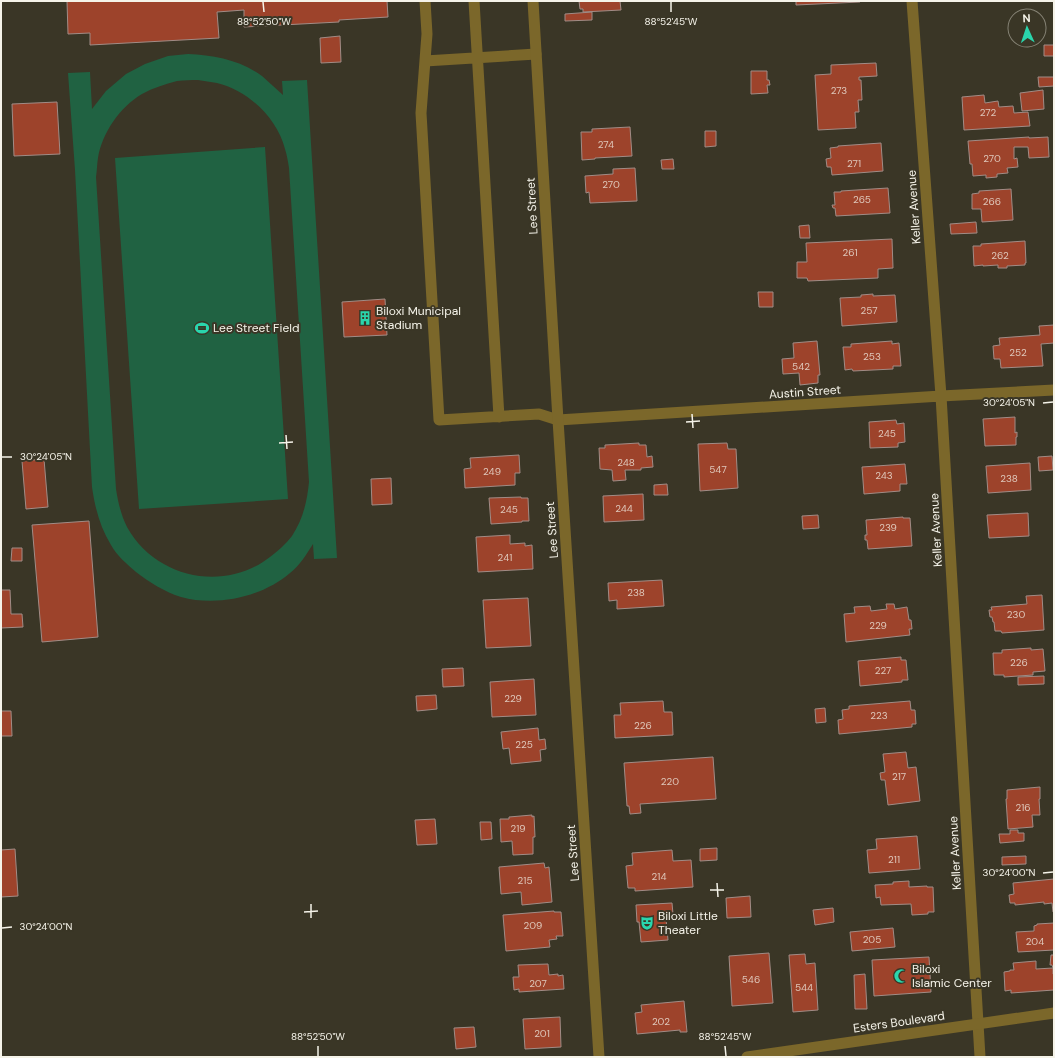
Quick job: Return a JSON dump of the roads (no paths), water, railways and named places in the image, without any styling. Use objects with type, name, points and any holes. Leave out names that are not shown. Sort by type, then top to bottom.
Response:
[{"type":"street","points":[[425,1],[427,34],[421,113],[439,420],[539,414],[558,420]]},
{"type":"street","points":[[474,1],[499,417]]},
{"type":"street","name":"Lee Street","points":[[533,1],[599,1057]]},
{"type":"street","name":"Keller Avenue","points":[[912,1],[941,396],[980,1057]]},
{"type":"street","points":[[425,61],[536,54]]},
{"type":"street","name":"Austin Street","points":[[558,420],[1054,390]]},
{"type":"street","name":"Esters Boulevard","points":[[747,1057],[1054,1013]]},
{"type":"place","name":"Biloxi Municipal Stadium","points":[[365,318]]},
{"type":"place","name":"Lee Street Field","points":[[202,328]]},
{"type":"place","name":"Biloxi Little Theater","points":[[647,923]]},
{"type":"place","name":"Biloxi Islamic Center","points":[[901,976]]}]
